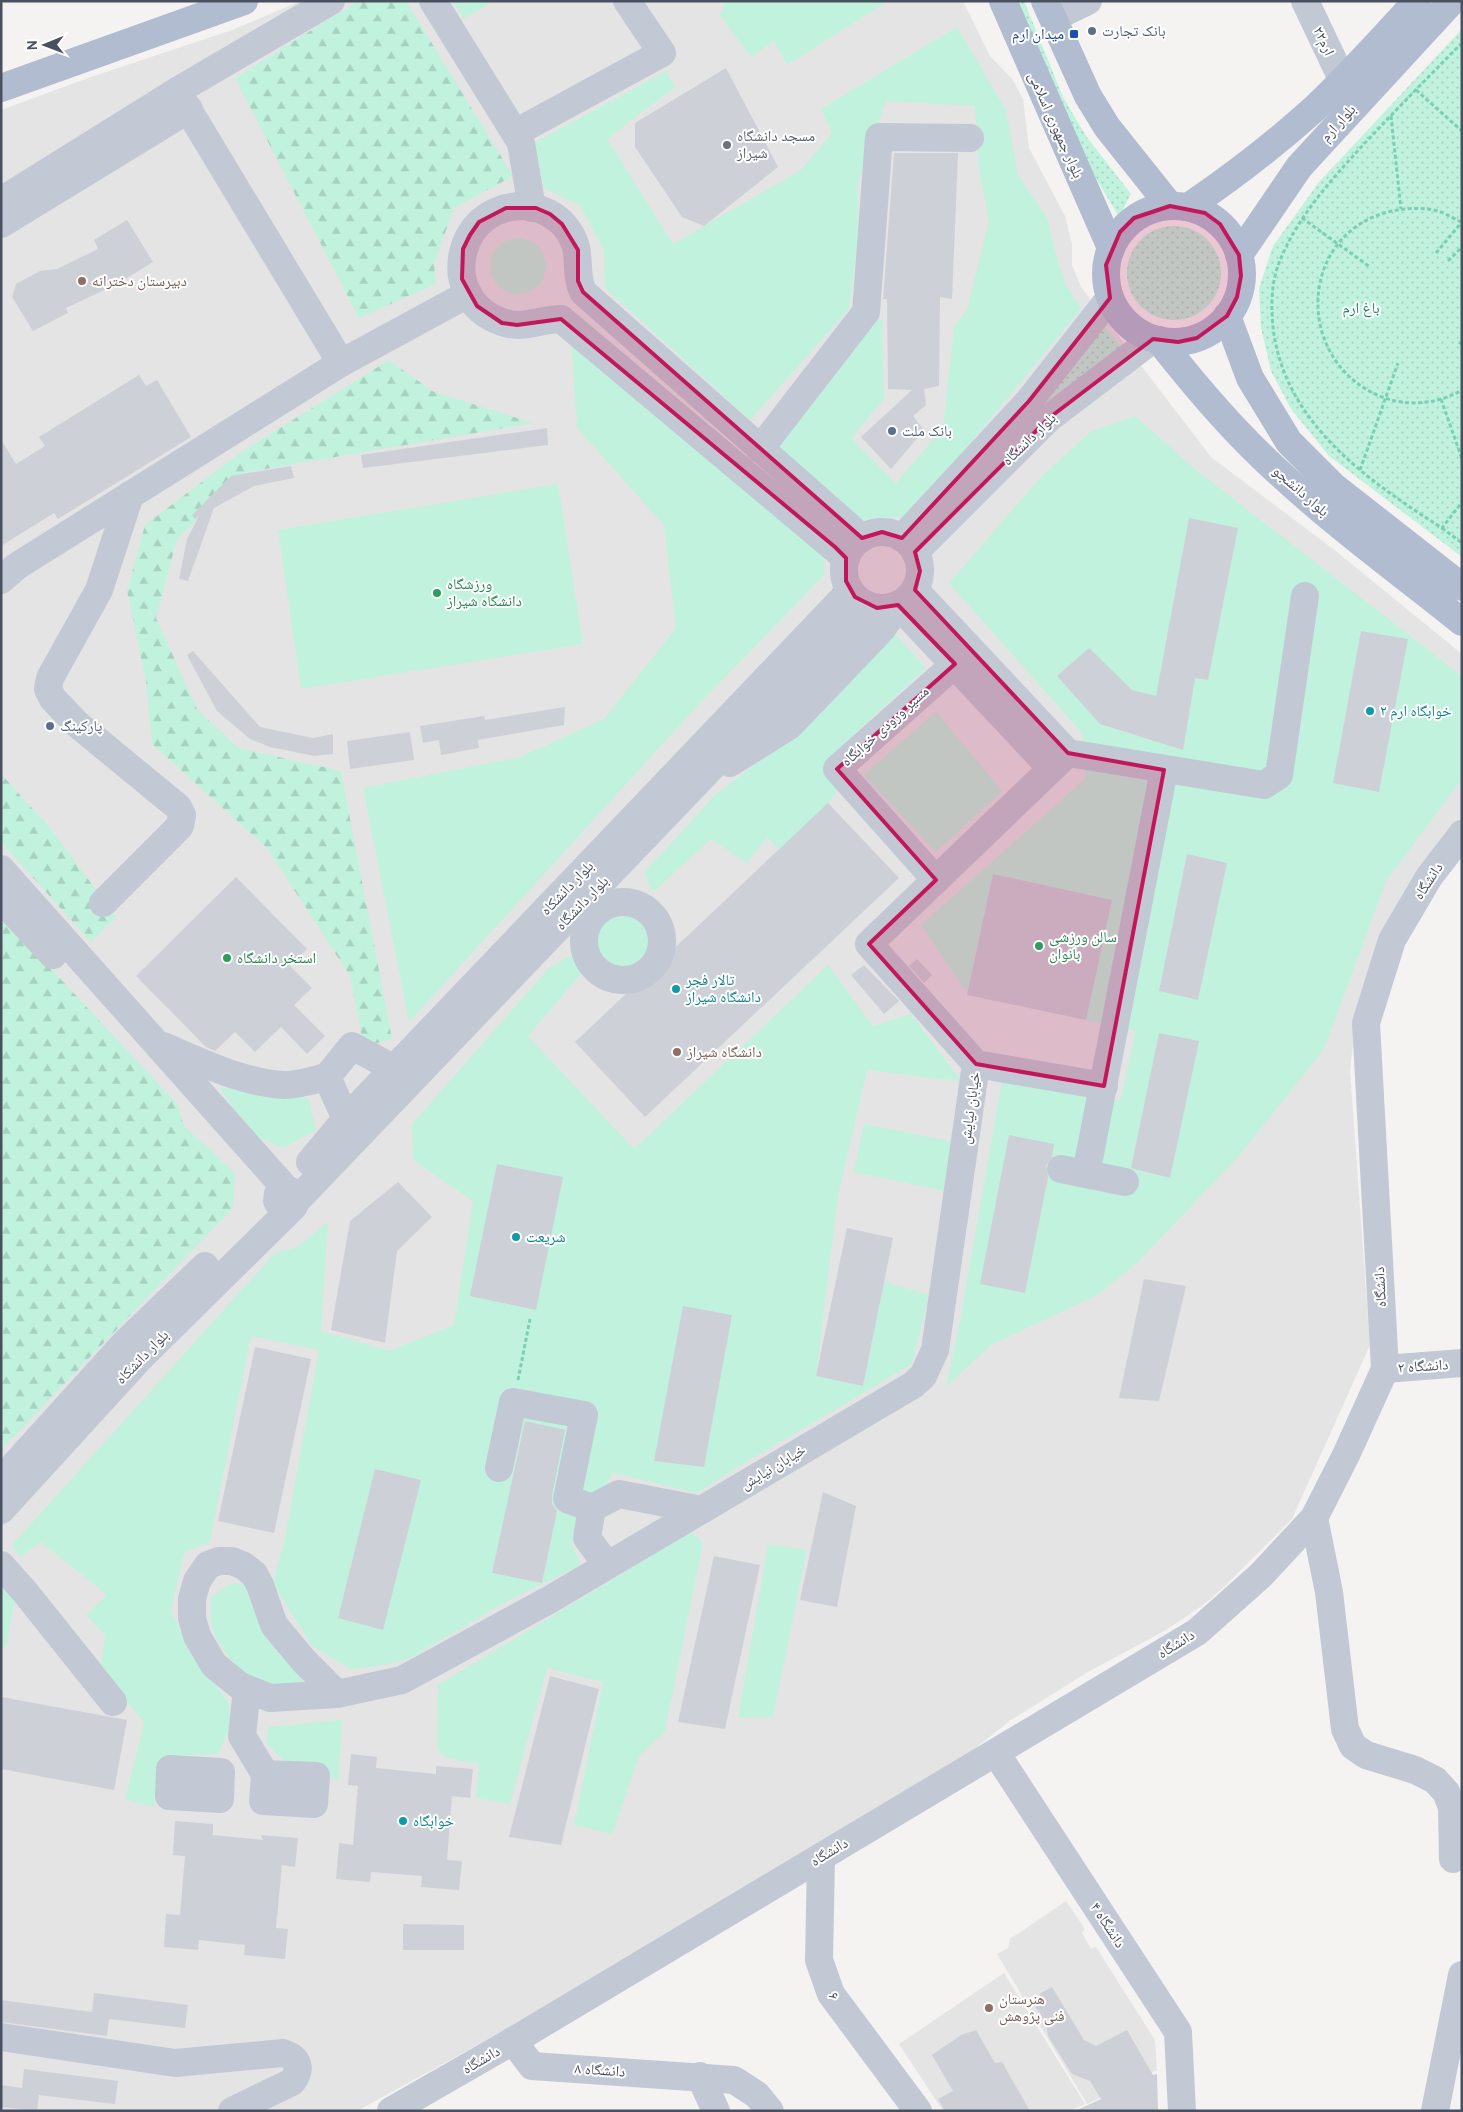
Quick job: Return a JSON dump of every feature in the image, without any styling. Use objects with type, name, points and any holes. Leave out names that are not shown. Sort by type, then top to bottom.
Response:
[{"type":"main road","points":[[1,88],[244,1]]},
{"type":"main road","name":"بلوار جمهوری اسلامی","points":[[1003,1],[1111,248]]},
{"type":"main road","name":"بلوار ارم","points":[[1179,206],[1216,188],[1305,116],[1343,81],[1417,1]]},
{"type":"main road","name":"بلوار ارم","points":[[1239,255],[1298,167],[1452,1]]},
{"type":"main road","points":[[1049,10],[1088,96],[1107,127],[1179,206]]},
{"type":"main road","points":[[1179,206],[1205,213],[1220,224],[1232,238],[1239,255],[1241,276],[1237,297],[1227,316],[1213,329],[1197,338],[1178,342],[1156,340],[1127,323],[1117,311],[1110,298],[1106,281],[1106,265],[1111,248],[1120,232],[1134,218],[1152,209],[1179,206]]},
{"type":"main road","name":"بلوار دانشجو","points":[[1227,316],[1250,378],[1289,442],[1333,486],[1462,587]]},
{"type":"main road","name":"بلوار دانشجو","points":[[1156,340],[1252,447],[1300,492],[1462,622]]},
{"type":"street","points":[[1,224],[331,1]]},
{"type":"street","points":[[433,1],[521,143],[532,208]]},
{"type":"street","points":[[515,133],[662,53],[627,1]]},
{"type":"street","points":[[1049,10],[1088,1]]},
{"type":"street","name":"ارم۲۲","points":[[1304,1],[1343,81]]},
{"type":"street","points":[[1,201],[183,100]]},
{"type":"street","points":[[183,100],[341,363]]},
{"type":"street","points":[[760,449],[866,312],[878,137],[970,138]]},
{"type":"street","points":[[854,573],[561,319],[547,319],[533,324],[517,325],[502,323],[488,316],[477,306],[468,294],[462,279],[461,264],[463,249],[479,222],[492,213],[506,208],[521,206],[550,214],[562,224],[572,236],[578,250],[580,266],[578,281],[583,292],[760,449],[854,573],[877,608],[907,598]]},
{"type":"street","points":[[1,580],[17,566],[341,363],[468,294]]},
{"type":"street","name":"بلوار دانشگاه","points":[[909,545],[1039,410],[1110,298]]},
{"type":"street","name":"بلوار دانشگاه","points":[[1039,410],[1156,340]]},
{"type":"street","points":[[102,903],[180,826],[182,821],[178,808],[77,724],[53,699],[48,688],[54,670],[100,590],[130,494]]},
{"type":"street","points":[[698,781],[788,726],[882,629],[907,598],[920,571],[909,545],[882,532],[854,573]]},
{"type":"street","name":"بلوار دانشگاه","points":[[285,1197],[698,781],[854,573]]},
{"type":"street","name":"بلوار دانشکاه","points":[[1,1510],[285,1197],[346,1120],[725,723],[764,659],[854,573]]},
{"type":"street","points":[[907,598],[955,664],[1060,760],[1164,770],[1264,784],[1279,775],[1305,596]]},
{"type":"street","points":[[907,598],[1060,760]]},
{"type":"street","name":"مسیر ورودی خوابگاه","points":[[936,880],[837,769],[955,664]]},
{"type":"street","points":[[1060,760],[869,944],[976,1064],[1104,1086]]},
{"type":"street","points":[[1126,1182],[1074,1172],[1104,1086],[1164,770]]},
{"type":"street","name":"دانشگاه","points":[[391,2111],[513,2041],[1197,1632],[1261,1575],[1314,1518],[1346,1455],[1385,1369],[1366,1023],[1392,940],[1429,877],[1462,834]]},
{"type":"street","points":[[1,869],[157,1044],[232,1138]]},
{"type":"street","points":[[1,899],[232,1138],[285,1197]]},
{"type":"street","points":[[157,1044],[214,1068],[248,1078],[286,1085],[327,1077],[352,1046],[395,1069]]},
{"type":"street","name":"خیابان نیایش","points":[[337,1694],[304,1661],[274,1625],[260,1585],[254,1574],[244,1566],[232,1561],[220,1561],[208,1565],[197,1581],[192,1599],[192,1618],[197,1636],[214,1665],[240,1686],[270,1698],[337,1694],[402,1680],[607,1566],[913,1385],[927,1370],[935,1350],[976,1064]]},
{"type":"street","points":[[327,1077],[346,1120]]},
{"type":"street","name":"بلوار دانشکاه","points":[[1,1480],[125,1343],[285,1197]]},
{"type":"street","name":"۲ دانشگاه","points":[[1385,1369],[1462,1363]]},
{"type":"street","points":[[499,1468],[513,1402],[584,1415],[567,1499],[592,1508],[619,1494],[702,1510]]},
{"type":"street","points":[[592,1508],[587,1538],[607,1566]]},
{"type":"street","points":[[1314,1518],[1329,1592],[1345,1729],[1353,1746],[1366,1755],[1415,1770],[1435,1780],[1446,1792],[1452,1806],[1453,1859]]},
{"type":"street","points":[[1,1566],[25,1592],[113,1702]]},
{"type":"street","points":[[247,1689],[242,1736],[265,1774]]},
{"type":"street","name":"۴ دانشگاه","points":[[996,1753],[1178,2032],[1182,2111]]},
{"type":"street","name":"۶","points":[[821,1857],[819,1960],[831,1994],[917,2110]]},
{"type":"street","points":[[1435,2111],[1462,1975]]},
{"type":"street","points":[[1,2037],[175,2063],[283,2053],[293,2056],[299,2064],[298,2074],[292,2082],[232,2111]]},
{"type":"street","name":"۸ دانشگاه","points":[[513,2041],[532,2066],[700,2076],[734,2080],[757,2095],[770,2111]]},
{"type":"street","points":[[700,2076],[716,2111]]},
{"type":"path","points":[[1462,43],[1391,115],[1317,197],[1302,218],[1278,264],[1271,304],[1275,344],[1290,387],[1305,414],[1341,455],[1399,501],[1462,543]]},
{"type":"path","points":[[1416,90],[1462,131]]},
{"type":"path","points":[[1391,115],[1401,209]]},
{"type":"path","points":[[1436,253],[1462,222],[1440,212],[1421,208],[1401,209],[1372,218],[1360,225],[1338,245],[1327,261],[1317,298],[1318,317],[1329,353],[1353,382],[1369,392],[1387,399],[1414,403],[1441,399],[1462,390]]},
{"type":"path","points":[[1302,218],[1370,268]]},
{"type":"path","points":[[1448,261],[1462,246]]},
{"type":"path","points":[[1360,470],[1387,399],[1398,363]]},
{"type":"path","points":[[1441,399],[1462,459]]},
{"type":"path","points":[[1442,528],[1462,502]]},
{"type":"path","points":[[513,1402],[530,1319]]},
{"type":"highlighted area","points":[[1170,206],[1205,213],[1220,224],[1239,255],[1241,276],[1237,297],[1227,316],[1197,338],[1178,342],[1153,339],[1049,418],[915,552],[920,571],[915,590],[1068,753],[1164,770],[1104,1086],[976,1064],[869,944],[936,880],[837,769],[955,664],[898,605],[877,608],[855,597],[846,581],[846,558],[835,547],[561,319],[517,325],[502,323],[477,306],[462,279],[463,249],[479,222],[506,208],[536,208],[550,214],[562,224],[578,250],[578,281],[583,292],[862,538],[882,532],[902,538],[1029,401],[1110,298],[1106,265],[1120,232],[1134,218]]},
{"type":"shaded area","name":"دانشگاه شیراز","points":[[301,1],[963,1],[990,56],[1013,80],[1023,99],[1029,148],[1065,216],[1072,244],[1072,265],[1081,287],[1211,457],[1337,552],[1462,654],[1462,822],[1354,1035],[1350,1070],[1370,1345],[1292,1519],[1224,1587],[1203,1605],[1166,1630],[1088,1672],[1011,1720],[959,1761],[632,1960],[357,2111],[1,2111],[1,110],[88,78],[232,30]]},
{"type":"shaded area","points":[[1066,1901],[1085,1929],[1082,1933],[1091,1949],[1096,1947],[1155,2040],[1157,2070],[1087,2104],[997,1954],[1008,1948],[1010,1939]]},
{"type":"shaded area","name":"هنرستان فنی پژوهش","points":[[1004,1973],[1085,2104],[1070,2111],[943,2111],[899,2044]]},
{"type":"green space","points":[[358,1],[406,1],[513,176],[454,208],[434,263],[436,284],[359,318],[235,78]]},
{"type":"green space","points":[[453,1],[494,1],[463,19]]},
{"type":"green space","points":[[726,1],[888,1],[787,65],[774,41],[751,57],[720,15]]},
{"type":"green space","points":[[1014,1],[1024,1],[1063,97],[1086,136],[1131,194],[1119,217],[1085,160]]},
{"type":"green space","points":[[957,27],[1006,110],[1018,175],[1047,218],[1058,262],[1067,287],[1081,309],[910,516],[860,520],[774,449],[871,319],[882,319],[884,399],[851,438],[896,483],[943,428],[954,327],[967,310],[989,221],[979,169],[975,106],[886,101],[858,183],[857,246],[849,309],[750,420],[605,288],[604,250],[580,205],[544,188],[534,143],[666,71],[675,87],[607,139],[673,244],[801,170],[832,133],[821,109]]},
{"type":"green space","name":"باغ ارم","points":[[1462,29],[1462,557],[1329,456],[1291,409],[1271,371],[1261,328],[1259,288],[1273,246],[1319,182]]},
{"type":"green space","points":[[1174,226],[1192,230],[1207,240],[1217,255],[1221,273],[1217,291],[1207,306],[1192,316],[1174,320],[1156,316],[1141,306],[1131,291],[1127,273],[1131,255],[1141,240],[1156,230]]},
{"type":"green space","points":[[513,238],[523,238],[538,246],[544,255],[546,266],[544,277],[538,286],[523,294],[513,294],[502,289],[495,282],[490,271],[490,261],[495,250],[502,243]]},
{"type":"green space","points":[[1103,325],[1124,350],[1050,408],[1045,401]]},
{"type":"green space","points":[[571,339],[824,555],[824,575],[698,705],[409,1022],[363,788],[520,757],[604,719],[676,628],[664,525],[577,428]]},
{"type":"green space","points":[[389,360],[432,391],[533,423],[248,472],[177,539],[156,618],[197,709],[238,748],[341,771],[392,1039],[364,1047],[350,976],[267,848],[152,744],[146,681],[127,591],[145,525],[240,453]]},
{"type":"green space","points":[[1135,416],[1196,470],[1462,676],[1462,779],[1386,881],[1324,1049],[1237,1158],[1137,1263],[1097,1295],[991,1345],[946,1387],[960,1321],[1002,1080],[1120,1101],[1136,1031],[1086,1020],[1111,900],[993,874],[967,993],[921,925],[1085,779],[1083,734],[949,583],[1040,478],[1090,432]]},
{"type":"green space","points":[[558,484],[583,644],[301,689],[278,530]]},
{"type":"green space","points":[[893,632],[926,668],[827,759],[838,790],[828,803],[779,850],[767,837],[747,863],[711,839],[653,892],[644,873],[714,796],[794,734]]},
{"type":"green space","points":[[936,712],[1002,791],[936,852],[864,775]]},
{"type":"green space","points":[[1,774],[51,829],[116,917],[91,942],[1,842]]},
{"type":"green space","points":[[624,913],[634,915],[643,921],[649,930],[651,940],[649,950],[643,959],[634,965],[624,967],[614,965],[605,959],[599,950],[597,940],[599,930],[605,921],[614,915]]},
{"type":"green space","points":[[1,915],[177,1104],[184,1126],[235,1173],[233,1208],[1,1450]]},
{"type":"green space","points":[[571,955],[584,970],[528,1036],[634,1149],[828,965],[873,1026],[911,1014],[961,1081],[867,1070],[838,1196],[816,1376],[863,1386],[884,1281],[929,1295],[912,1364],[697,1493],[613,1473],[571,1544],[581,1565],[505,1602],[411,1658],[379,1666],[351,1669],[312,1646],[273,1583],[285,1538],[319,1350],[251,1336],[210,1542],[184,1552],[171,1611],[193,1655],[229,1703],[231,1725],[218,1754],[165,1756],[154,1807],[125,1799],[144,1723],[101,1668],[105,1635],[86,1615],[107,1595],[41,1542],[20,1557],[12,1545],[275,1253],[296,1248],[328,1222],[321,1331],[389,1351],[454,1325],[473,1201],[413,1160],[412,1124],[549,968]]},
{"type":"green space","points":[[219,1087],[308,1098],[316,1130],[283,1148],[251,1134]]},
{"type":"green space","points":[[864,1124],[954,1142],[945,1191],[854,1172]]},
{"type":"green space","points":[[691,1532],[703,1543],[665,1731],[639,1756],[612,1834],[574,1825],[603,1682],[547,1668],[510,1804],[476,1798],[479,1764],[446,1758],[437,1749],[438,1685]]},
{"type":"green space","points":[[768,1544],[807,1550],[773,1717],[738,1718]]},
{"type":"green space","points":[[1,1582],[16,1594],[6,1646],[1,1651]]},
{"type":"green space","points":[[244,1583],[262,1632],[280,1655],[295,1667],[304,1684],[277,1685],[254,1678],[244,1672],[222,1647],[212,1625],[210,1598],[228,1585]]},
{"type":"green space","points":[[342,1720],[338,1782],[318,1766],[288,1765],[267,1744],[268,1727]]},
{"type":"building","points":[[726,68],[778,167],[704,226],[682,217],[635,147],[635,123]]},
{"type":"building","points":[[894,153],[958,153],[952,299],[940,297],[939,386],[924,389],[926,405],[913,416],[924,430],[891,469],[861,437],[912,390],[888,389],[887,299],[883,299]]},
{"type":"building","points":[[127,220],[153,262],[119,283],[66,308],[68,313],[33,331],[12,297],[16,284],[40,271],[57,269],[98,249],[94,240]]},
{"type":"building","points":[[139,375],[146,386],[157,380],[191,437],[58,519],[54,513],[1,546],[1,440],[16,464],[45,446],[39,437]]},
{"type":"building","points":[[547,428],[548,445],[363,468],[361,455]]},
{"type":"building","points":[[291,466],[294,478],[254,486],[214,508],[188,581],[179,579],[187,539],[199,516],[195,519],[192,515],[231,476]]},
{"type":"building","points":[[1189,518],[1238,528],[1208,680],[1195,678],[1183,750],[1100,724],[1057,676],[1089,648],[1132,690],[1156,696]]},
{"type":"building","name":"خوابگاه ارم ۲","points":[[1361,631],[1408,639],[1379,792],[1333,783]]},
{"type":"building","points":[[193,651],[260,727],[313,738],[333,734],[333,754],[314,756],[270,747],[250,739],[217,711],[187,655]]},
{"type":"building","points":[[565,707],[564,725],[478,740],[479,748],[441,755],[439,740],[423,743],[420,726],[484,716],[485,720]]},
{"type":"building","points":[[410,732],[414,760],[350,769],[347,741]]},
{"type":"building","points":[[828,803],[899,878],[645,1117],[575,1042]]},
{"type":"building","points":[[1187,854],[1227,863],[1198,1000],[1159,991]]},
{"type":"building","name":"سالن ورزشی بانوان","points":[[993,874],[1112,900],[1086,1020],[967,995]]},
{"type":"building","name":"استخر دانشگاه","points":[[236,877],[307,949],[290,966],[312,988],[294,1005],[325,1036],[307,1054],[281,1027],[255,1052],[235,1032],[215,1051],[206,1047],[136,976]]},
{"type":"building","points":[[917,959],[932,975],[924,983],[909,966]]},
{"type":"building","points":[[864,965],[899,1001],[884,1014],[851,975]]},
{"type":"building","points":[[1159,1033],[1199,1041],[1170,1178],[1131,1168]]},
{"type":"building","points":[[1009,1135],[1054,1144],[1052,1157],[1046,1166],[1048,1177],[1025,1293],[980,1284]]},
{"type":"building","name":"شریعت","points":[[497,1164],[563,1177],[536,1310],[470,1296]]},
{"type":"building","points":[[398,1182],[432,1217],[397,1251],[385,1343],[331,1330],[350,1221]]},
{"type":"building","points":[[847,1228],[893,1238],[863,1386],[816,1376]]},
{"type":"building","points":[[1144,1279],[1186,1286],[1159,1401],[1119,1398]]},
{"type":"building","points":[[683,1306],[732,1315],[704,1467],[654,1461]]},
{"type":"building","points":[[255,1347],[311,1359],[274,1533],[218,1521]]},
{"type":"building","points":[[525,1421],[565,1430],[552,1496],[552,1504],[557,1511],[542,1583],[492,1573]]},
{"type":"building","points":[[375,1469],[421,1480],[383,1630],[338,1618]]},
{"type":"building","points":[[823,1492],[856,1506],[837,1607],[800,1600]]},
{"type":"building","points":[[714,1556],[760,1565],[725,1729],[678,1722]]},
{"type":"building","points":[[550,1676],[599,1689],[561,1845],[509,1837]]},
{"type":"building","points":[[1,1697],[127,1720],[114,1790],[1,1769]]},
{"type":"building","name":"خوابگاه","points":[[351,1754],[377,1757],[376,1768],[436,1774],[436,1766],[473,1769],[470,1798],[452,1796],[447,1860],[462,1861],[459,1890],[421,1887],[422,1876],[371,1872],[370,1882],[336,1879],[339,1843],[353,1845],[358,1786],[348,1785]]},
{"type":"building","points":[[175,1821],[213,1824],[213,1835],[263,1840],[261,1835],[298,1838],[295,1867],[282,1865],[276,1928],[288,1929],[285,1959],[244,1955],[245,1945],[199,1940],[198,1950],[164,1947],[166,1914],[180,1915],[185,1856],[173,1855]]},
{"type":"building","points":[[403,1924],[464,1925],[464,1950],[403,1950]]},
{"type":"building","points":[[1052,1987],[1084,2040],[1096,2046],[1127,2030],[1153,2075],[1157,2074],[1158,2111],[1075,2111],[1101,2099],[1090,2081],[1072,2074],[1048,2036],[1046,2023],[1035,2006],[1041,1999],[1039,1994]]},
{"type":"building","points":[[94,1993],[188,2005],[185,2028],[109,2019],[107,2036],[1,2022],[1,2000],[92,2012]]},
{"type":"building","points":[[976,2030],[995,2063],[1002,2062],[1030,2111],[945,2111],[938,2099],[953,2091],[932,2055],[961,2035]]},
{"type":"building","points":[[24,2069],[118,2081],[115,2104],[39,2095],[37,2111],[1,2107],[1,2085],[22,2088]]},
{"type":"place","name":"بانک تجارت","points":[[1092,31]]},
{"type":"place","name":"میدان ارم","points":[[1074,34]]},
{"type":"place","name":"مسجد دانشگاه شیراز","points":[[727,145]]},
{"type":"place","name":"دبیرستان دخترانه","points":[[82,281]]},
{"type":"place","name":"بانک ملت","points":[[892,431]]},
{"type":"place","name":"ورزشگاه دانشگاه شیراز","points":[[437,593]]},
{"type":"place","name":"خوابگاه ارم ۲","points":[[1370,711]]},
{"type":"place","name":"پارکینگ","points":[[50,726]]},
{"type":"place","name":"سالن ورزشی بانوان","points":[[1039,946]]},
{"type":"place","name":"استخر دانشگاه","points":[[227,958]]},
{"type":"place","name":"تالار فجر دانشگاه شیراز","points":[[676,989]]},
{"type":"place","name":"دانشگاه شیراز","points":[[677,1052]]},
{"type":"place","name":"شریعت","points":[[516,1237]]},
{"type":"place","name":"خوابگاه","points":[[403,1821]]},
{"type":"place","name":"هنرستان فنی پژوهش","points":[[989,2008]]}]
